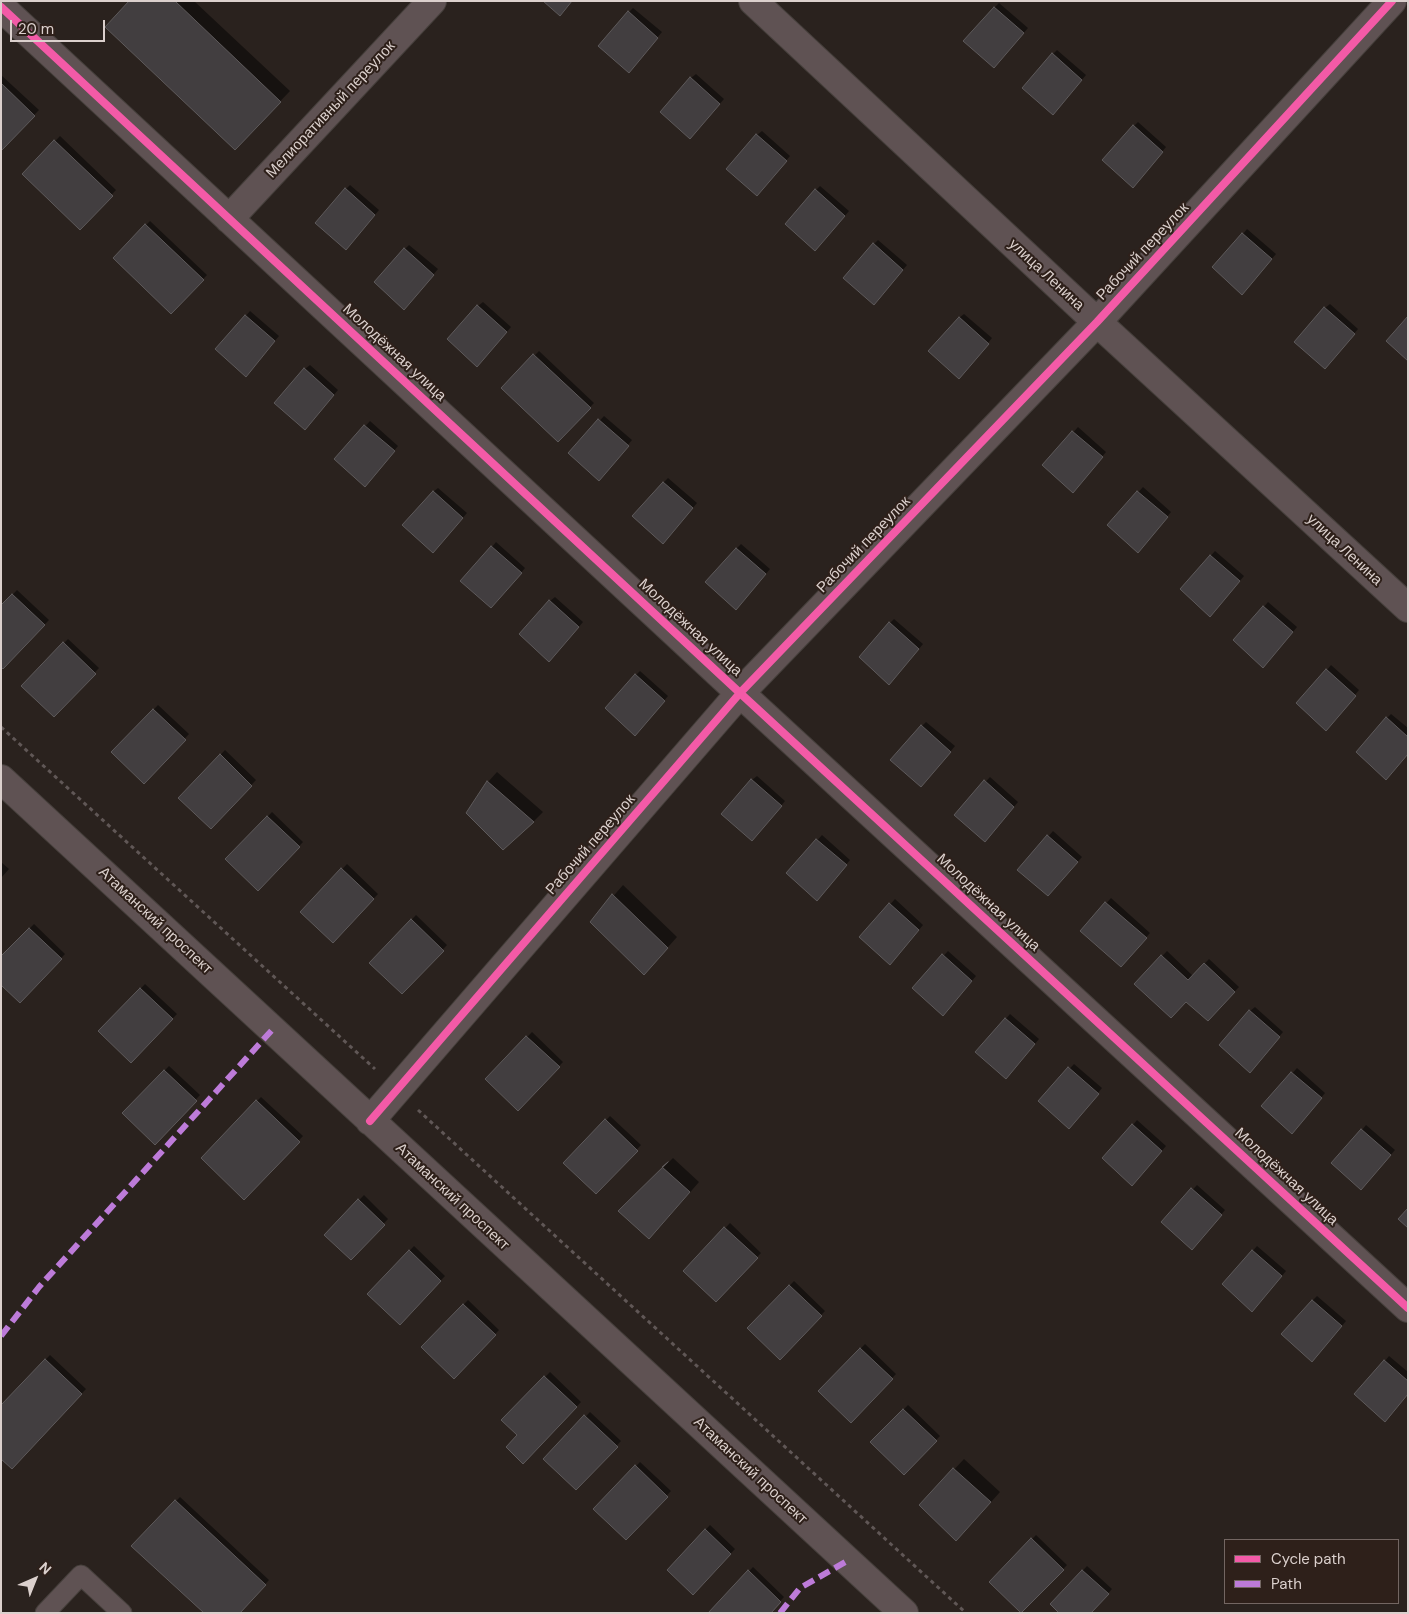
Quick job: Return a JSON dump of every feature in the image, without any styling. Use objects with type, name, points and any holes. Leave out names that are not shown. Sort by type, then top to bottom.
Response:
[{"type":"street","name":"Мелиоративный переулок","points":[[230,219],[432,1]]},
{"type":"street","name":"улица Ленина","points":[[753,1],[1097,322],[1408,608]]},
{"type":"street","name":"Рабочий переулок","points":[[370,1121],[740,693],[1097,322],[1392,1]]},
{"type":"street","name":"Молодёжная улица","points":[[1,7],[740,693],[1408,1308]]},
{"type":"street","name":"Атаманский проспект","points":[[1,779],[904,1613]]},
{"type":"lane","points":[[45,1613],[81,1575],[122,1613]]},
{"type":"path","points":[[1,727],[966,1613]]},
{"type":"building","points":[[129,1],[175,1],[281,102],[235,150],[105,27]]},
{"type":"building","points":[[543,1],[572,1],[560,16]]},
{"type":"building","points":[[994,7],[1024,33],[994,68],[963,41]]},
{"type":"building","points":[[628,11],[658,38],[629,73],[598,46]]},
{"type":"building","points":[[1052,53],[1082,80],[1053,115],[1022,88]]},
{"type":"building","points":[[690,77],[720,104],[690,139],[660,112]]},
{"type":"building","points":[[1,83],[35,116],[2,150],[1,149]]},
{"type":"building","points":[[1133,125],[1163,152],[1133,188],[1102,160]]},
{"type":"building","points":[[756,134],[787,161],[757,196],[726,169]]},
{"type":"building","points":[[54,140],[113,196],[80,230],[22,174]]},
{"type":"building","points":[[345,188],[375,215],[346,250],[315,223]]},
{"type":"building","points":[[815,189],[845,216],[815,251],[785,224]]},
{"type":"building","points":[[145,224],[204,280],[171,314],[113,258]]},
{"type":"building","points":[[1242,233],[1272,259],[1242,295],[1212,267]]},
{"type":"building","points":[[873,243],[903,270],[874,305],[843,278]]},
{"type":"building","points":[[404,248],[434,275],[404,310],[374,282]]},
{"type":"building","points":[[477,305],[507,332],[477,367],[447,339]]},
{"type":"building","points":[[1324,307],[1355,334],[1325,369],[1294,342]]},
{"type":"building","points":[[245,315],[275,341],[246,377],[215,349]]},
{"type":"building","points":[[1408,316],[1408,361],[1386,341]]},
{"type":"building","points":[[959,317],[989,344],[959,379],[928,351]]},
{"type":"building","points":[[533,354],[591,408],[558,442],[501,388]]},
{"type":"building","points":[[304,368],[334,395],[305,430],[274,403]]},
{"type":"building","points":[[598,419],[629,446],[599,481],[568,453]]},
{"type":"building","points":[[364,425],[395,451],[365,487],[334,459]]},
{"type":"building","points":[[1072,431],[1103,457],[1073,493],[1042,465]]},
{"type":"building","points":[[663,482],[693,508],[663,544],[632,516]]},
{"type":"building","points":[[433,491],[463,518],[433,553],[402,525]]},
{"type":"building","points":[[1137,491],[1168,517],[1138,553],[1107,525]]},
{"type":"building","points":[[491,546],[522,573],[491,608],[460,581]]},
{"type":"building","points":[[736,548],[766,574],[736,610],[705,582]]},
{"type":"building","points":[[1210,555],[1240,581],[1210,617],[1180,589]]},
{"type":"building","points":[[12,594],[45,625],[3,669],[1,667],[1,605]]},
{"type":"building","points":[[549,600],[579,627],[549,662],[519,634]]},
{"type":"building","points":[[1263,606],[1293,632],[1263,668],[1233,640]]},
{"type":"building","points":[[889,622],[919,649],[889,685],[859,657]]},
{"type":"building","points":[[63,642],[96,674],[54,717],[21,686]]},
{"type":"building","points":[[1326,669],[1356,696],[1326,731],[1296,703]]},
{"type":"building","points":[[635,674],[665,701],[635,736],[605,708]]},
{"type":"building","points":[[153,709],[186,740],[144,784],[111,752]]},
{"type":"building","points":[[1386,717],[1408,737],[1408,754],[1386,780],[1356,752]]},
{"type":"building","points":[[921,725],[951,752],[921,787],[890,760]]},
{"type":"building","points":[[220,754],[252,786],[211,829],[178,798]]},
{"type":"building","points":[[751,779],[782,806],[752,841],[721,814]]},
{"type":"building","points":[[984,780],[1014,807],[985,842],[954,815]]},
{"type":"building","points":[[487,781],[534,822],[503,850],[466,813]]},
{"type":"building","points":[[267,816],[300,847],[258,891],[225,859]]},
{"type":"building","points":[[1047,835],[1078,862],[1048,896],[1017,870]]},
{"type":"building","points":[[816,839],[847,865],[817,901],[786,873]]},
{"type":"building","points":[[341,868],[374,899],[333,943],[300,912]]},
{"type":"building","points":[[612,894],[668,948],[644,975],[590,922]]},
{"type":"building","points":[[1105,902],[1147,938],[1121,967],[1080,931]]},
{"type":"building","points":[[889,903],[919,930],[890,965],[859,937]]},
{"type":"building","points":[[411,919],[444,951],[402,994],[369,963]]},
{"type":"building","points":[[29,928],[62,959],[20,1003],[1,985],[1,956]]},
{"type":"building","points":[[942,954],[972,981],[943,1016],[912,988]]},
{"type":"building","points":[[1161,955],[1188,980],[1204,963],[1235,992],[1208,1021],[1186,1002],[1171,1018],[1134,984]]},
{"type":"building","points":[[140,988],[173,1019],[131,1063],[98,1031]]},
{"type":"building","points":[[1249,1010],[1280,1037],[1250,1073],[1219,1045]]},
{"type":"building","points":[[1005,1018],[1035,1044],[1006,1079],[975,1052]]},
{"type":"building","points":[[526,1036],[560,1067],[518,1111],[485,1079]]},
{"type":"building","points":[[1068,1067],[1099,1094],[1069,1129],[1038,1101]]},
{"type":"building","points":[[164,1070],[197,1101],[155,1145],[122,1113]]},
{"type":"building","points":[[1291,1072],[1322,1098],[1292,1134],[1261,1106]]},
{"type":"building","points":[[256,1100],[300,1142],[244,1200],[201,1158]]},
{"type":"building","points":[[605,1119],[638,1151],[596,1194],[563,1163]]},
{"type":"building","points":[[1132,1124],[1162,1151],[1132,1186],[1102,1158]]},
{"type":"building","points":[[1361,1129],[1391,1155],[1361,1190],[1331,1163]]},
{"type":"building","points":[[662,1167],[690,1192],[649,1239],[618,1211]]},
{"type":"building","points":[[1191,1188],[1222,1215],[1192,1250],[1161,1222]]},
{"type":"building","points":[[358,1199],[385,1225],[351,1260],[324,1235]]},
{"type":"building","points":[[1408,1208],[1408,1228],[1398,1219]]},
{"type":"building","points":[[724,1227],[758,1258],[716,1302],[683,1271]]},
{"type":"building","points":[[409,1250],[441,1281],[400,1325],[367,1294]]},
{"type":"building","points":[[1252,1250],[1282,1276],[1252,1312],[1222,1284]]},
{"type":"building","points":[[789,1285],[822,1316],[780,1360],[747,1328]]},
{"type":"building","points":[[1312,1300],[1342,1326],[1312,1362],[1281,1334]]},
{"type":"building","points":[[463,1304],[496,1335],[454,1379],[421,1347]]},
{"type":"building","points":[[860,1348],[893,1379],[851,1423],[818,1391]]},
{"type":"building","points":[[45,1359],[82,1394],[12,1469],[1,1459],[1,1405]]},
{"type":"building","points":[[1384,1360],[1408,1381],[1408,1394],[1385,1422],[1354,1394]]},
{"type":"building","points":[[544,1376],[577,1407],[523,1464],[506,1447],[517,1435],[501,1420]]},
{"type":"building","points":[[903,1409],[937,1441],[904,1475],[870,1442]]},
{"type":"building","points":[[584,1415],[618,1447],[576,1490],[543,1459]]},
{"type":"building","points":[[635,1465],[668,1497],[626,1540],[593,1509]]},
{"type":"building","points":[[953,1468],[991,1502],[956,1541],[919,1505]]},
{"type":"building","points":[[175,1500],[266,1585],[240,1613],[204,1613],[131,1546]]},
{"type":"building","points":[[705,1529],[731,1554],[693,1595],[667,1570]]},
{"type":"building","points":[[1031,1538],[1064,1570],[1021,1613],[989,1582]]},
{"type":"building","points":[[748,1570],[781,1602],[771,1613],[708,1613]]},
{"type":"building","points":[[1082,1570],[1109,1594],[1091,1613],[1059,1613],[1050,1604]]},
{"type":"marked path","points":[[1,1336],[39,1287],[272,1030]]},
{"type":"marked path","points":[[780,1613],[800,1588],[847,1561]]},
{"type":"cycle path","points":[[370,1121],[740,693],[1097,322],[1392,1]]},
{"type":"cycle path","points":[[1,7],[740,693],[1408,1308]]}]
